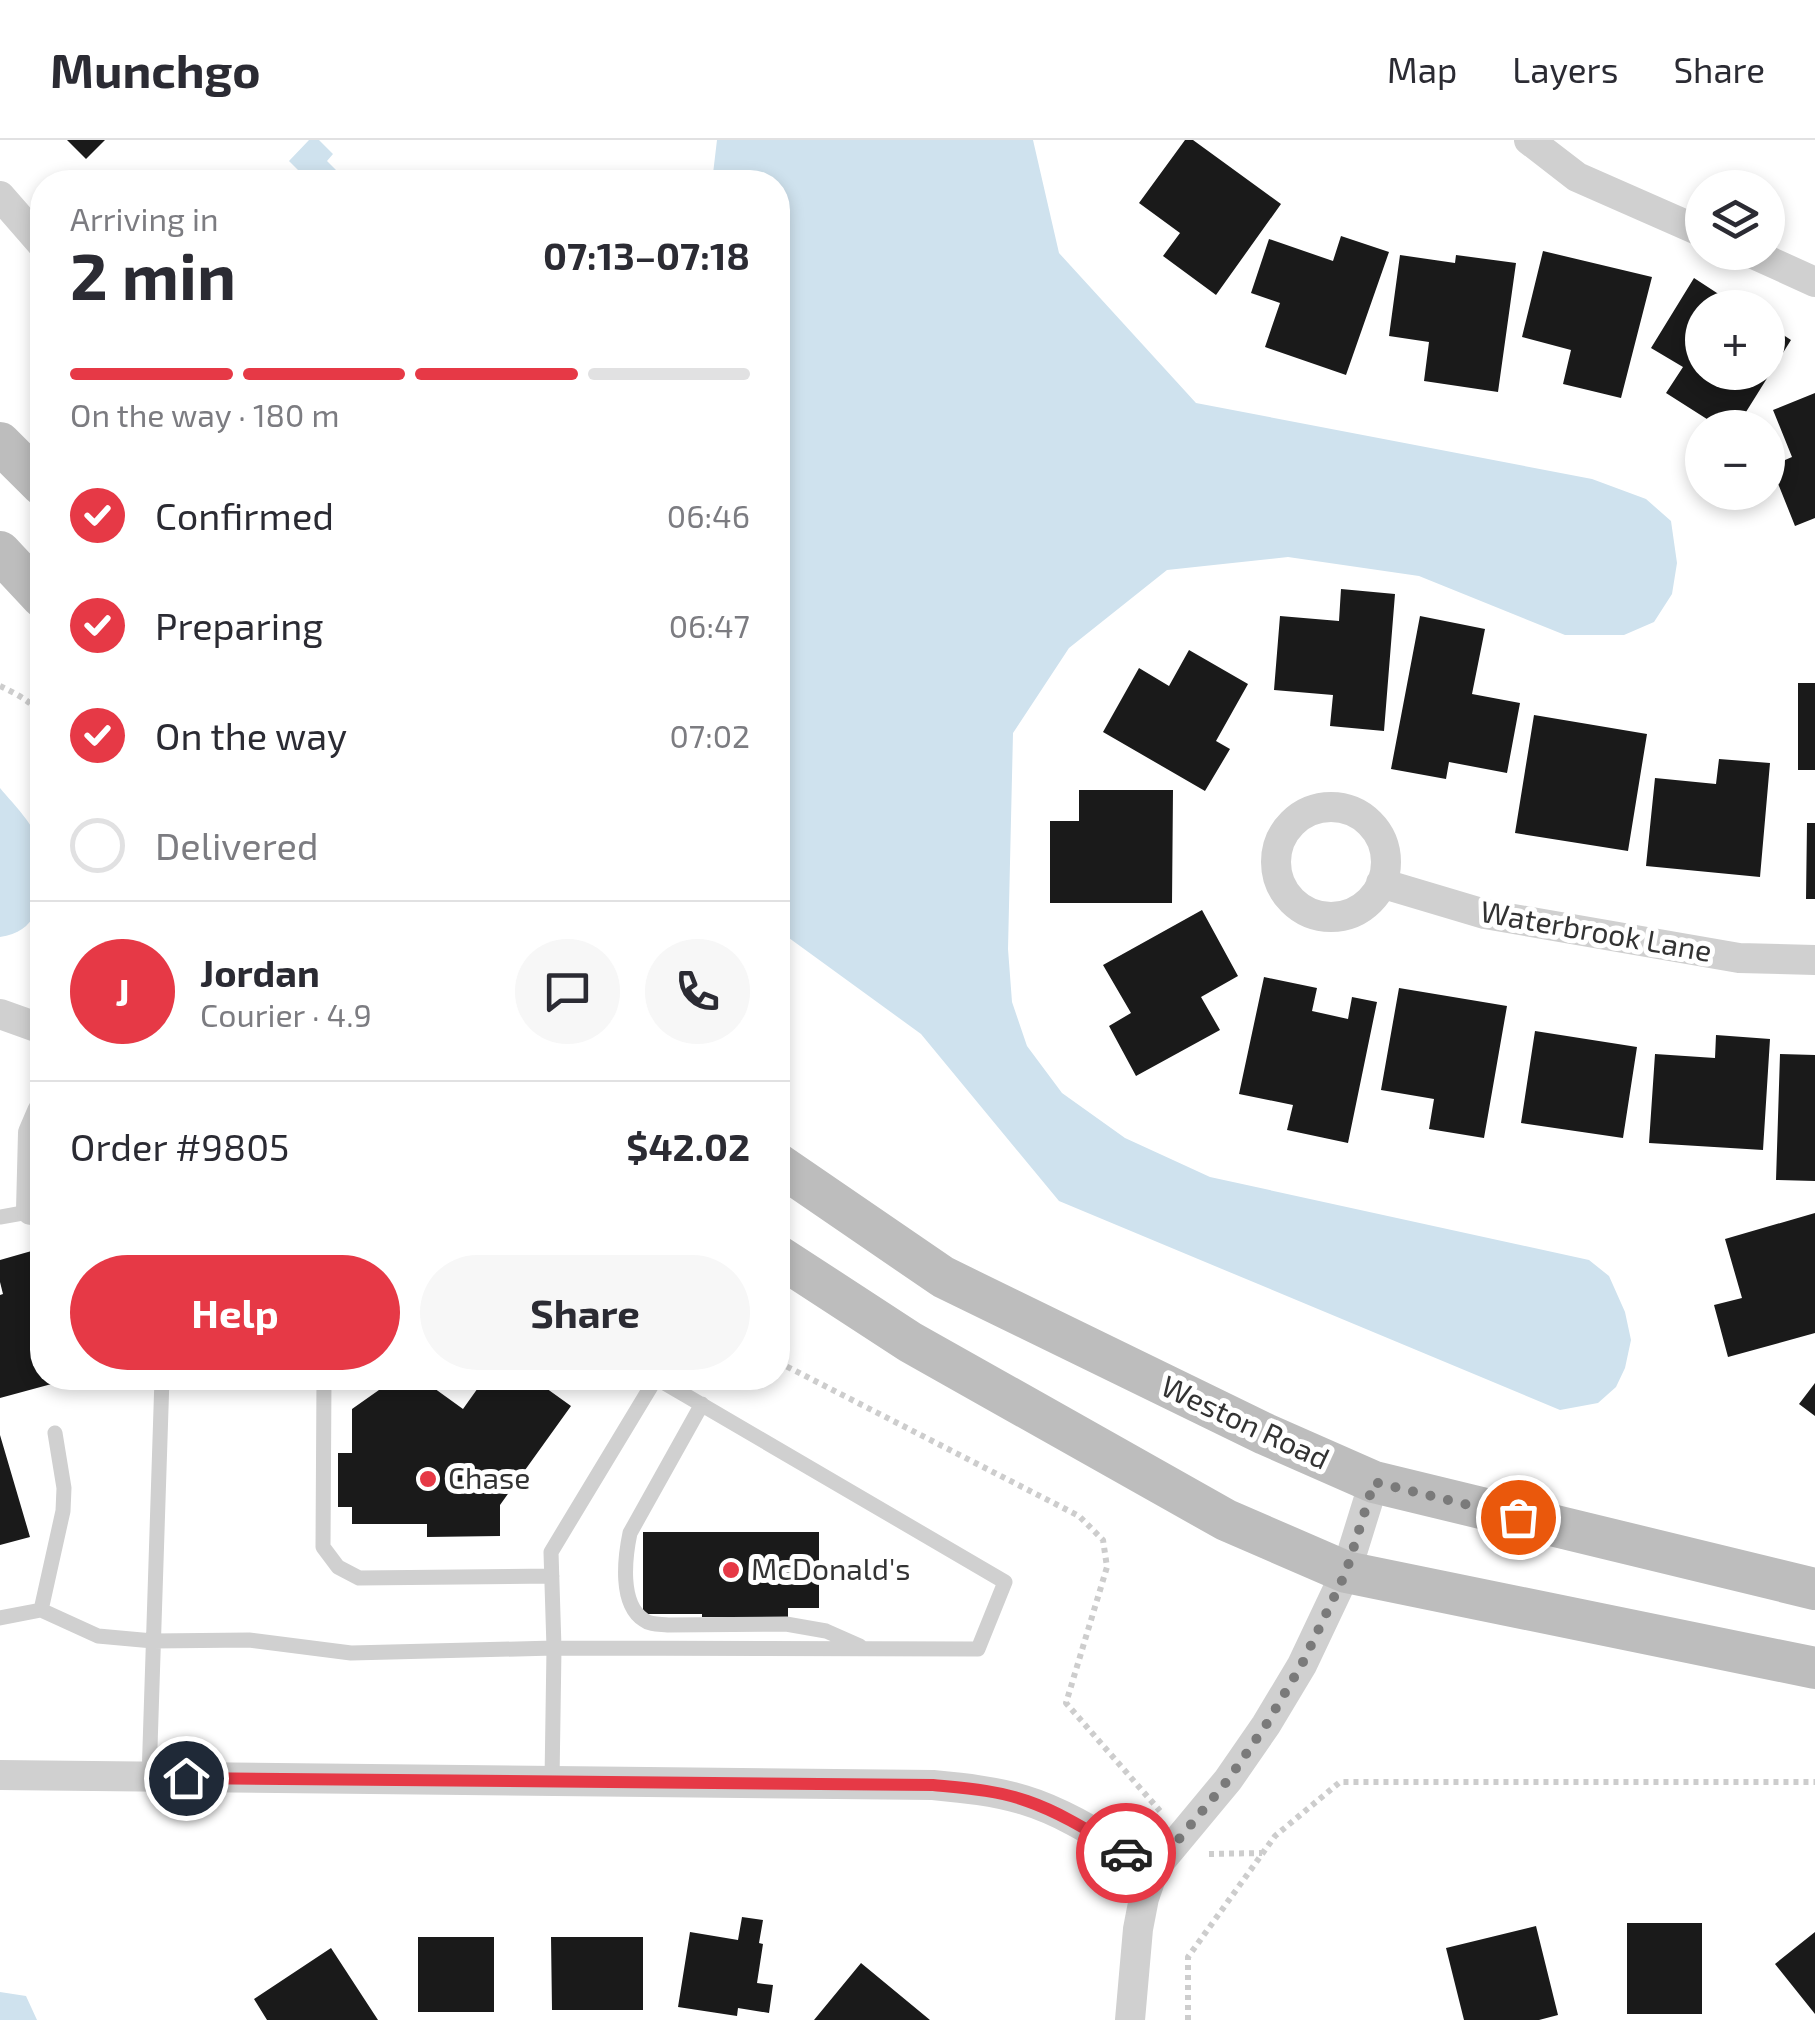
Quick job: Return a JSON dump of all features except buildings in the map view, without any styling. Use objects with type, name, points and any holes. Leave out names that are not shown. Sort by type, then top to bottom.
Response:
[{"type":"main road","points":[[0,442],[30,473]]},
{"type":"main road","points":[[0,552],[30,584]]},
{"type":"main road","name":"Weston Road","points":[[790,1172],[943,1277],[1265,1434],[1374,1482],[1815,1589]]},
{"type":"main road","points":[[790,1264],[910,1342],[1226,1520],[1346,1572],[1815,1668]]},
{"type":"street","points":[[1529,140],[1577,177],[1685,225]]},
{"type":"street","points":[[0,196],[30,230]]},
{"type":"street","points":[[1785,268],[1815,282]]},
{"type":"street","name":"Waterbrook Lane","points":[[1381,883],[1485,914],[1739,958],[1815,960]]},
{"type":"street","points":[[0,1014],[30,1025]]},
{"type":"street","points":[[1130,2020],[1138,1929],[1154,1869],[1228,1780],[1302,1664],[1346,1572],[1374,1482]]},
{"type":"street","points":[[0,1775],[933,1785],[984,1790],[1027,1801],[1069,1819],[1154,1869]]},
{"type":"lane","points":[[0,1217],[30,1207]]},
{"type":"lane","points":[[149,1778],[162,1390]]},
{"type":"lane","points":[[324,1390],[323,1547],[338,1568],[359,1578],[552,1576]]},
{"type":"lane","points":[[552,1781],[551,1552],[649,1390]]},
{"type":"lane","points":[[0,1618],[42,1610],[98,1636],[152,1641],[250,1640],[351,1653],[554,1648],[978,1649],[1005,1582],[677,1390]]},
{"type":"lane","points":[[702,1404],[630,1533],[626,1588],[636,1612],[650,1623],[668,1625],[808,1626],[867,1649]]},
{"type":"lane","points":[[42,1610],[64,1511],[54,1433]]},
{"type":"path","points":[[0,686],[30,704]]},
{"type":"path","points":[[790,1368],[1080,1516],[1103,1540],[1108,1568],[1066,1703],[1201,1854],[1262,1853]]},
{"type":"path","points":[[1188,2020],[1188,1957],[1275,1836],[1340,1782],[1815,1782]]},
{"type":"water","points":[[309,140],[319,140],[333,154],[327,161],[336,170],[298,170],[289,161]]},
{"type":"water","points":[[717,140],[1033,140],[1059,253],[1196,403],[1592,479],[1646,499],[1671,521],[1677,563],[1672,594],[1654,622],[1624,635],[1565,635],[1419,576],[1288,557],[1167,570],[1069,648],[1013,733],[1008,949],[1012,1002],[1027,1046],[1062,1093],[1125,1138],[1210,1177],[1589,1260],[1609,1276],[1625,1312],[1631,1340],[1616,1387],[1598,1403],[1560,1410],[1059,1201],[921,1034],[790,939],[790,170],[713,170]]},
{"type":"water","points":[[0,788],[30,826],[30,922],[0,937]]},
{"type":"water","points":[[0,1992],[26,1996],[37,2020],[0,2020]]},
{"type":"way so far","points":[[1126,1853],[1154,1869],[1228,1780],[1266,1725],[1302,1664],[1346,1572],[1374,1482],[1518,1517]]},
{"type":"place","name":"Chase","points":[[428,1479]]},
{"type":"place","name":"McDonald's","points":[[731,1570]]},
{"type":"route","points":[[186,1778],[933,1785],[984,1790],[1027,1801],[1069,1819],[1126,1853]]}]
